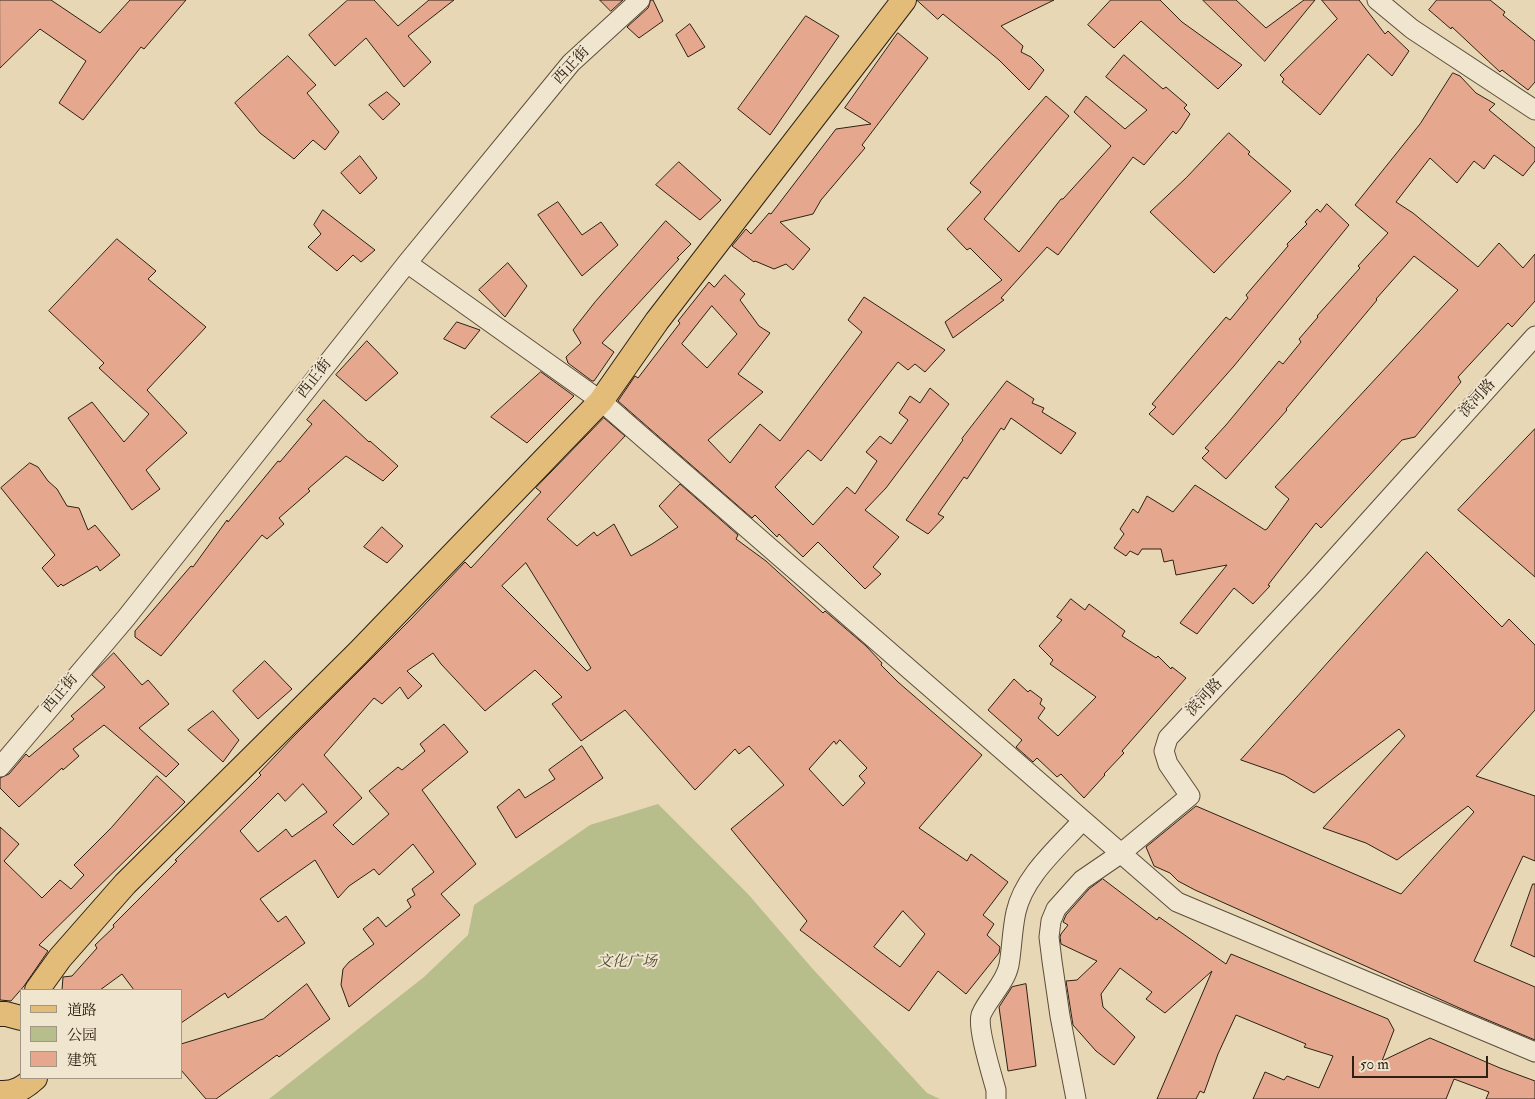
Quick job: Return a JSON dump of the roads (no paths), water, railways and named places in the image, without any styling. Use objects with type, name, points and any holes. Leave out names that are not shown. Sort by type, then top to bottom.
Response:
[{"type":"main road","points":[[38,989],[60,958],[125,884],[358,653],[601,401],[657,321],[904,0]]},
{"type":"main road","points":[[0,1093],[16,1092],[27,1086],[34,1079]]},
{"type":"main road","points":[[37,1099],[36,1092],[39,1079]]},
{"type":"street","name":"西正街","points":[[0,766],[126,618],[407,263],[572,63],[640,0]]},
{"type":"street","points":[[1378,0],[1412,29],[1535,110]]},
{"type":"street","points":[[407,263],[601,401],[1176,902],[1535,1052]]},
{"type":"street","name":"滨河路","points":[[1076,1099],[1060,1016],[1049,937],[1051,921],[1056,909],[1082,880],[1120,854],[1190,796],[1168,764],[1164,750],[1168,738],[1313,583],[1535,336]]},
{"type":"street","points":[[996,1099],[996,1090],[982,1032],[981,1016],[1009,965],[1016,911],[1023,890],[1082,821]]},
{"type":"park label","name":"文化广场","points":[[627,963]]}]
